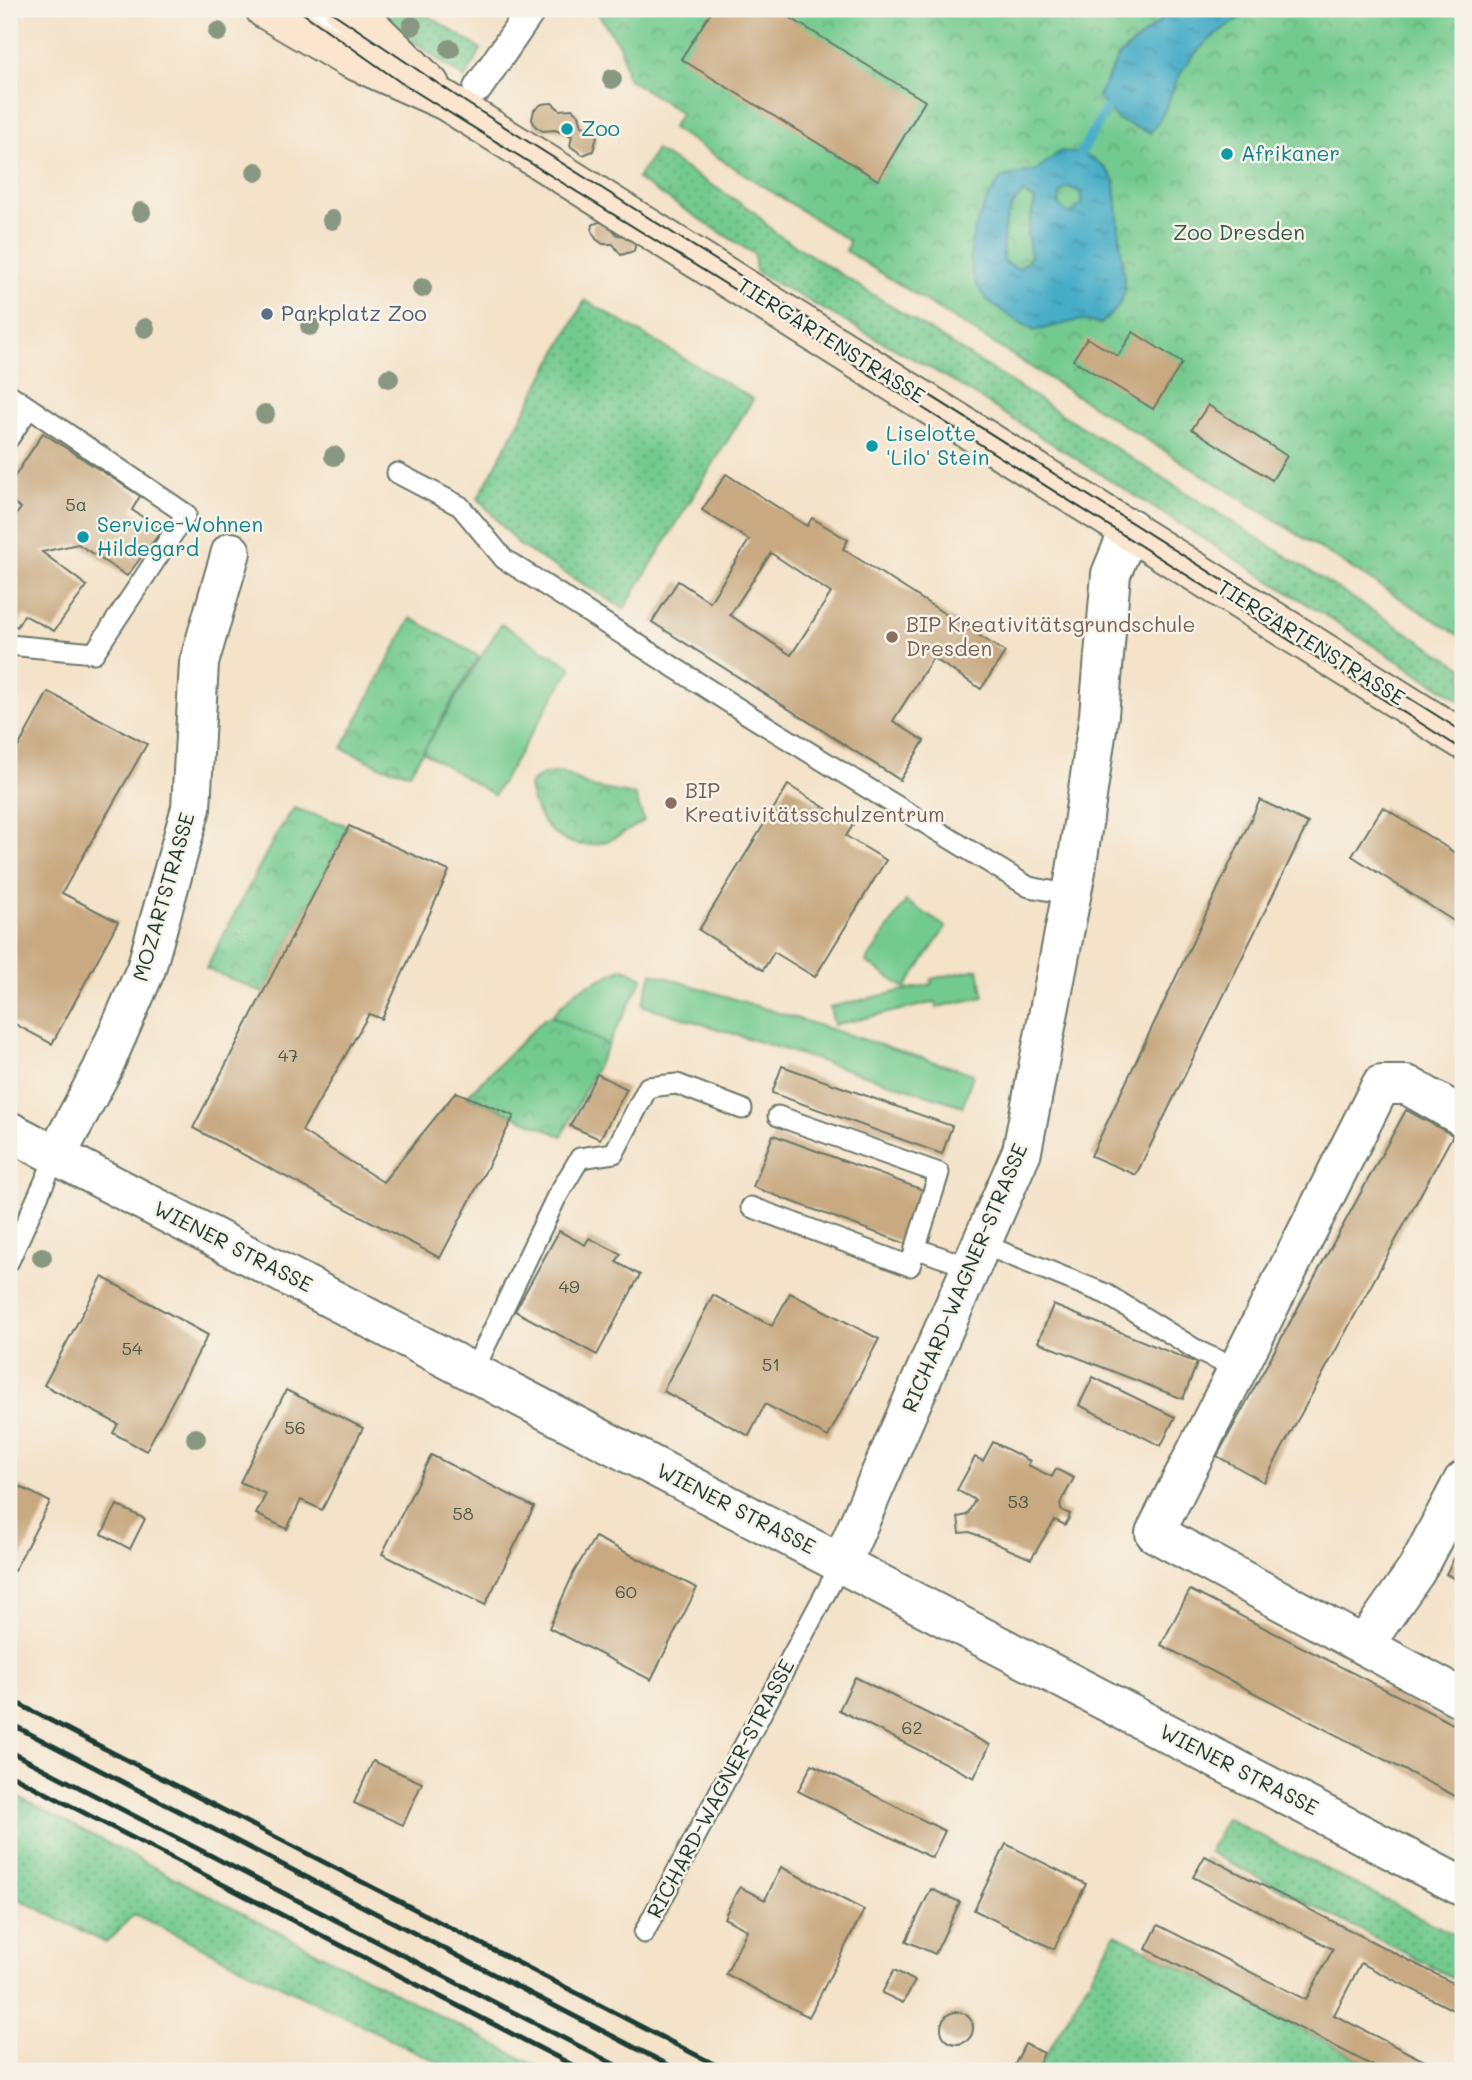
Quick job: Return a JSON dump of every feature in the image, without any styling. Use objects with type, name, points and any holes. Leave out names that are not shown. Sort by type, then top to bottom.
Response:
[{"type":"main road","name":"TIERGARTENSTRASSE","points":[[265,9],[347,57],[462,94]]},
{"type":"main road","name":"TIERGARTENSTRASSE","points":[[344,9],[462,94],[1130,528],[1463,740]]},
{"type":"street","points":[[462,94],[532,9]]},
{"type":"street","name":"RICHARD-WAGNER-STRASSE","points":[[841,1564],[1022,1151],[1073,895],[1099,715],[1111,574],[1130,528]]},
{"type":"street","name":"MOZARTSTRASSE","points":[[56,1156],[102,1070],[146,969],[191,808],[199,663],[231,552]]},
{"type":"street","points":[[1463,1116],[1407,1085],[1381,1085],[1155,1533],[1463,1699]]},
{"type":"street","name":"WIENER STRASSE","points":[[9,1131],[1463,1886]]},
{"type":"street","points":[[1364,1645],[1416,1571],[1463,1481]]},
{"type":"lane","points":[[310,9],[462,94]]},
{"type":"lane","points":[[9,394],[186,514],[94,653],[9,645]]},
{"type":"lane","points":[[9,438],[29,408]]},
{"type":"lane","points":[[397,473],[460,506],[504,559],[755,719],[1029,887],[1073,895]]},
{"type":"lane","points":[[473,1372],[556,1198],[580,1158],[614,1153],[648,1087],[677,1084],[742,1108]]},
{"type":"lane","points":[[751,1207],[910,1266],[939,1173],[778,1116]]},
{"type":"lane","name":"MOZARTSTRASSE","points":[[9,1261],[56,1156]]},
{"type":"lane","points":[[915,1248],[977,1256],[1106,1294],[1200,1352],[1238,1369]]},
{"type":"lane","name":"RICHARD-WAGNER-STRASSE","points":[[644,1933],[841,1564]]},
{"type":"green space","points":[[369,9],[418,9],[481,49],[465,79]]},
{"type":"green space","name":"Zoo Dresden","points":[[595,9],[1463,9],[1463,638],[846,251],[849,241],[672,128],[681,113],[627,78],[621,48]]},
{"type":"green space","points":[[656,150],[753,211],[774,232],[1463,668],[1463,702],[946,377],[756,272],[754,254],[637,179]]},
{"type":"green space","points":[[585,300],[753,399],[624,609],[519,545],[478,498]]},
{"type":"green space","points":[[411,618],[479,656],[410,773],[380,766],[342,748]]},
{"type":"green space","points":[[501,624],[572,667],[494,795],[423,752]]},
{"type":"green space","points":[[562,772],[591,787],[635,795],[644,821],[605,842],[590,845],[564,840],[544,823],[532,799],[529,785],[540,776]]},
{"type":"green space","points":[[294,808],[349,826],[263,993],[206,968],[277,833]]},
{"type":"green space","points":[[906,901],[946,927],[905,988],[866,962]]},
{"type":"green space","points":[[624,968],[643,978],[608,1045],[551,1016],[577,990]]},
{"type":"green space","points":[[978,969],[984,997],[937,1007],[936,1002],[834,1025],[830,1007],[932,984],[931,979]]},
{"type":"green space","points":[[652,973],[973,1074],[963,1106],[642,1005]]},
{"type":"green space","points":[[551,1016],[608,1045],[562,1136],[467,1096],[545,1018]]},
{"type":"green space","points":[[9,1792],[546,2071],[456,2071],[134,1914],[106,1943],[9,1894]]},
{"type":"green space","points":[[1226,1818],[1463,1939],[1463,1983],[1209,1852]]},
{"type":"green space","points":[[1115,1934],[1359,2059],[1383,2071],[1037,2071]]},
{"type":"water","points":[[1169,9],[1258,9],[1226,27],[1189,61],[1150,133],[1118,120],[1098,96],[1119,56],[1159,22]]},
{"type":"water","points":[[1061,151],[1070,152],[1099,163],[1115,182],[1125,292],[1118,307],[1101,324],[1080,320],[1034,331],[995,306],[976,283],[971,268],[971,252],[973,235],[985,204],[1002,177],[1036,170]],"holes":[[[1069,187],[1080,192],[1082,203],[1071,214],[1059,206],[1060,193]],[[1023,193],[1035,200],[1027,234],[1031,257],[1019,269],[1003,261],[1003,242],[1005,224],[1011,208]]]},
{"type":"building","points":[[713,9],[776,9],[925,101],[878,180],[681,59]]},
{"type":"building","name":"Zoo","points":[[552,103],[560,110],[572,109],[579,115],[582,126],[593,129],[597,137],[593,151],[583,155],[570,146],[572,136],[555,130],[543,131],[535,126],[532,119],[534,110],[542,104]]},
{"type":"building","points":[[608,223],[617,235],[630,236],[636,242],[634,251],[621,255],[613,244],[603,244],[596,239],[592,231],[593,224]]},
{"type":"building","points":[[1133,332],[1182,363],[1153,409],[1073,360],[1087,338],[1118,356]]},
{"type":"building","points":[[1208,405],[1287,456],[1272,480],[1192,429]]},
{"type":"building","name":"Service-Wohnen Hildegard","points":[[43,433],[140,496],[132,510],[162,530],[127,576],[78,544],[42,552],[87,586],[54,631],[24,615],[17,627],[9,621],[9,524],[21,508],[9,499],[9,485]]},
{"type":"building","name":"BIP Kreativitätsgrundschule Dresden","points":[[726,474],[807,526],[812,518],[848,540],[843,549],[1005,652],[981,689],[933,658],[893,721],[924,741],[900,780],[652,622],[678,581],[710,602],[749,540],[702,510]],"holes":[[[771,553],[831,593],[791,655],[730,615]]]},
{"type":"building","points":[[48,692],[147,744],[62,893],[118,922],[52,1044],[9,1021],[9,764]]},
{"type":"building","points":[[788,785],[853,825],[846,836],[886,860],[815,977],[774,952],[763,970],[699,930]]},
{"type":"building","points":[[1260,800],[1308,823],[1136,1175],[1091,1156]]},
{"type":"building","points":[[1383,807],[1463,858],[1463,927],[1352,856]]},
{"type":"building","points":[[349,826],[449,871],[382,1019],[369,1014],[302,1131],[383,1182],[456,1092],[514,1116],[440,1258],[193,1128]]},
{"type":"building","points":[[782,1066],[952,1126],[942,1154],[772,1093]]},
{"type":"building","points":[[597,1074],[627,1089],[600,1139],[570,1126]]},
{"type":"building","points":[[1406,1110],[1453,1135],[1264,1482],[1217,1456]]},
{"type":"building","points":[[773,1135],[929,1192],[909,1245],[753,1187]]},
{"type":"building","points":[[559,1231],[585,1245],[589,1238],[621,1254],[616,1262],[640,1275],[597,1355],[515,1311]]},
{"type":"building","points":[[102,1277],[208,1335],[146,1451],[113,1433],[118,1424],[44,1385]]},
{"type":"building","points":[[790,1293],[879,1339],[828,1437],[765,1404],[749,1436],[663,1391],[713,1295],[772,1326]]},
{"type":"building","points":[[1053,1305],[1197,1363],[1183,1399],[1038,1342]]},
{"type":"building","points":[[1093,1377],[1175,1417],[1161,1446],[1079,1405]]},
{"type":"building","points":[[286,1390],[363,1428],[322,1510],[301,1500],[287,1529],[256,1514],[266,1494],[240,1482]]},
{"type":"building","points":[[993,1442],[1030,1461],[1028,1465],[1052,1477],[1056,1469],[1074,1478],[1060,1504],[1061,1510],[1070,1514],[1068,1520],[1065,1525],[1055,1520],[1031,1559],[970,1532],[960,1533],[958,1517],[967,1515],[975,1500],[957,1490],[975,1457],[983,1461]]},
{"type":"building","points":[[431,1455],[534,1507],[485,1605],[382,1554]]},
{"type":"building","points":[[9,1481],[50,1502],[14,1571],[9,1569]]},
{"type":"building","points":[[117,1505],[145,1519],[130,1549],[102,1534]]},
{"type":"building","points":[[595,1537],[697,1588],[651,1680],[549,1628],[574,1572]]},
{"type":"building","points":[[1463,1541],[1463,1583],[1446,1574]]},
{"type":"building","points":[[1190,1590],[1463,1729],[1463,1800],[1161,1645]]},
{"type":"building","points":[[855,1677],[990,1745],[974,1778],[839,1710]]},
{"type":"building","points":[[373,1761],[422,1783],[403,1825],[354,1803]]},
{"type":"building","points":[[812,1764],[945,1831],[932,1858],[798,1791]]},
{"type":"building","points":[[1006,1844],[1086,1884],[1054,1949],[974,1910]]},
{"type":"building","points":[[1205,1856],[1463,1988],[1463,2015],[1361,1963],[1334,2015],[1444,2071],[1383,2071],[1146,1949],[1158,1925],[1306,2000],[1333,1949],[1193,1877]]},
{"type":"building","points":[[781,1867],[864,1910],[809,2017],[726,1974],[747,1930],[724,1918],[736,1893],[740,1887],[765,1900]]},
{"type":"building","points":[[931,1889],[960,1902],[935,1954],[906,1941]]},
{"type":"building","points":[[894,1970],[915,1981],[903,2003],[882,1993]]},
{"type":"building","points":[[957,2012],[968,2017],[973,2028],[968,2039],[957,2044],[946,2039],[941,2028],[946,2017]]},
{"type":"building","points":[[1025,2044],[1044,2053],[1036,2071],[1013,2068]]},
{"type":"waterway","points":[[1081,153],[1106,109]]},
{"type":"tram line","points":[[297,9],[400,82],[798,329],[1463,750]]},
{"type":"tram line","points":[[327,9],[467,103],[1463,732]]},
{"type":"railway","points":[[9,1699],[727,2071]]},
{"type":"railway","points":[[9,1723],[680,2071]]},
{"type":"railway","points":[[9,1751],[627,2071]]},
{"type":"railway","points":[[9,1774],[584,2071]]},
{"type":"place","name":"Zoo","points":[[567,129]]},
{"type":"place","name":"Afrikaner","points":[[1227,154]]},
{"type":"place","name":"Parkplatz Zoo","points":[[267,314]]},
{"type":"place","name":"Liselotte 'Lilo' Stein","points":[[872,446]]},
{"type":"place","name":"Service-Wohnen Hildegard","points":[[83,537]]},
{"type":"place","name":"BIP Kreativitätsgrundschule Dresden","points":[[892,637]]},
{"type":"place","name":"BIP Kreativitätsschulzentrum","points":[[671,803]]}]
